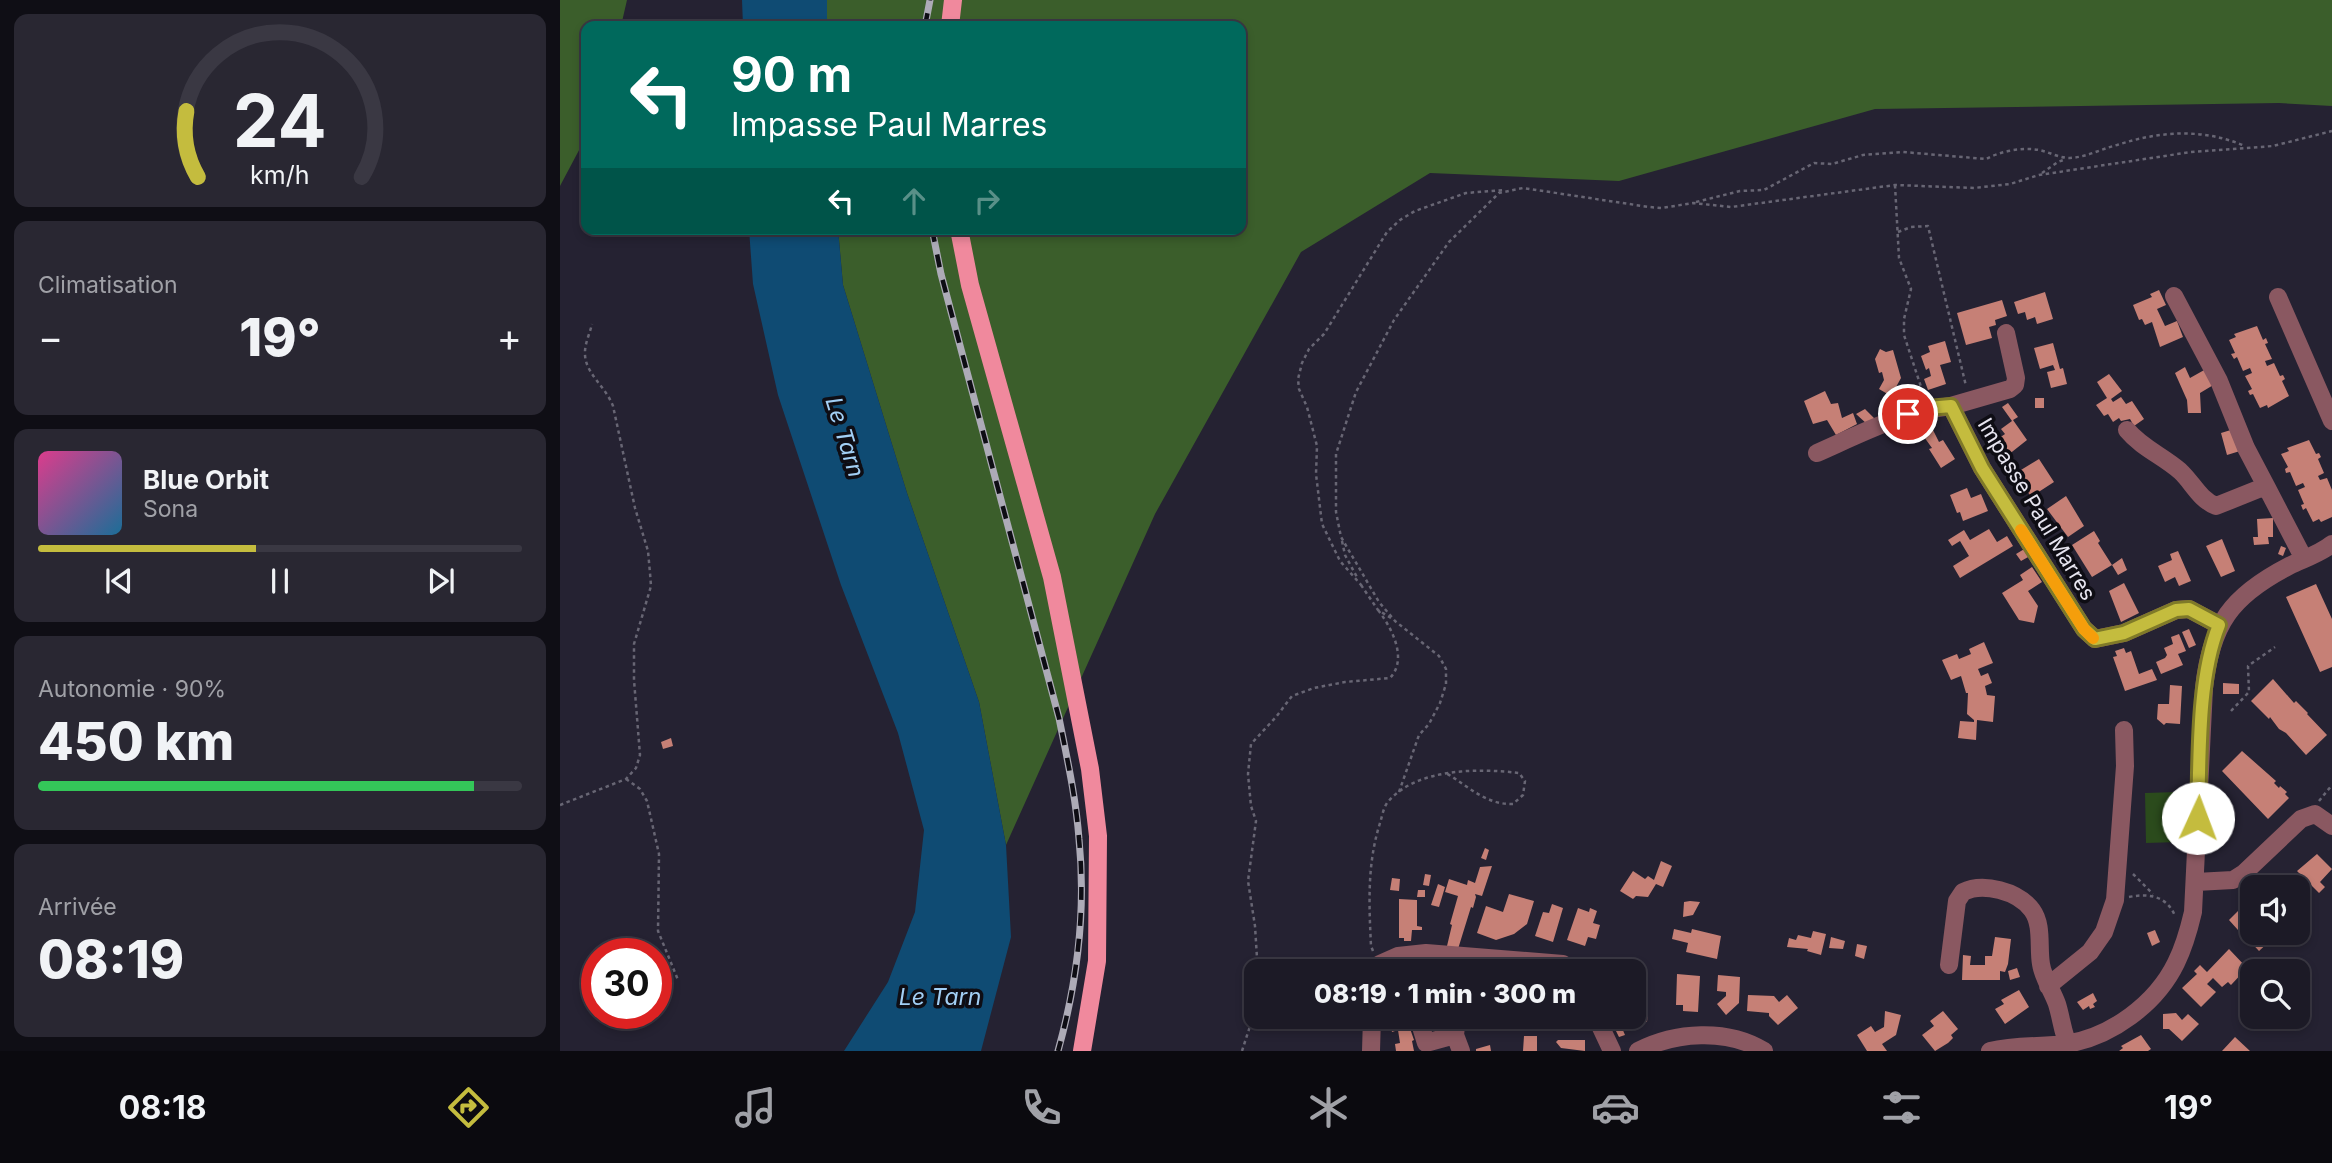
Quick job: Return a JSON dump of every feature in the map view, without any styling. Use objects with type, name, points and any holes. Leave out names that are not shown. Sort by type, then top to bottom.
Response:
[{"type":"main road","points":[[951,21],[953,0]]},
{"type":"main road","points":[[960,235],[970,285],[1052,577],[1090,769],[1098,836],[1097,961],[1082,1051]]},
{"type":"street","points":[[2174,296],[2219,381],[2246,448],[2304,559]]},
{"type":"street","points":[[2278,297],[2332,421]]},
{"type":"street","points":[[1951,406],[2010,389],[2015,385],[2016,378],[2006,333]]},
{"type":"street","name":"Impasse Paul Marres","points":[[1817,453],[1928,408],[1951,406],[1982,468],[2084,629],[2095,639],[2124,633],[2176,610],[2189,609],[2219,625]]},
{"type":"street","points":[[2127,430],[2138,443],[2180,471],[2206,502],[2216,506],[2266,486]]},
{"type":"street","points":[[1990,1051],[2008,1047],[2069,1047],[2112,1028],[2145,1005],[2175,966],[2193,912],[2204,688],[2208,658],[2219,625],[2251,589],[2332,544]]},
{"type":"street","points":[[2048,986],[2090,952],[2104,932],[2115,900],[2126,766],[2124,730]]},
{"type":"street","points":[[2196,882],[2233,880],[2244,873],[2301,819],[2324,815]]},
{"type":"street","points":[[1949,965],[1957,901],[1963,892],[1984,887],[2016,898],[2031,908],[2037,919],[2041,964],[2057,1003],[2069,1047]]},
{"type":"street","points":[[1393,959],[1426,953],[1445,959]]},
{"type":"street","points":[[1371,1051],[1372,1029]]},
{"type":"street","points":[[1421,1029],[1425,1047],[1458,1034]]},
{"type":"street","points":[[1602,1029],[1612,1051]]},
{"type":"street","points":[[1638,1051],[1681,1035],[1731,1038],[1764,1051]]},
{"type":"path","points":[[1362,586],[1340,561],[1322,524],[1317,446],[1298,379],[1309,349],[1324,334],[1387,232],[1415,211],[1466,193],[1524,188],[1662,208],[1693,203],[1731,207],[1895,186],[1974,188],[2010,184],[2039,175],[2191,152],[2273,146],[2332,131]]},
{"type":"path","points":[[2039,175],[2057,162],[2069,158],[2087,156],[2119,144],[2171,133],[2206,134],[2247,147]]},
{"type":"path","points":[[1693,203],[1740,191],[1764,190],[1814,163],[1832,164],[1863,155],[1903,152],[1986,159],[1998,153],[2028,149],[2069,158]]},
{"type":"path","points":[[1895,186],[1899,258],[1910,289],[1903,335],[1928,408]]},
{"type":"path","points":[[1242,1051],[1243,1043],[1251,1029],[1250,993],[1257,958],[1248,881],[1256,821],[1251,806],[1248,774],[1251,744],[1276,718],[1292,696],[1314,688],[1345,682],[1390,678],[1396,672],[1399,662],[1396,644],[1387,622],[1345,555],[1336,512],[1336,454],[1356,392],[1395,320],[1449,242],[1499,193],[1511,189]]},
{"type":"path","points":[[1898,232],[1911,227],[1928,226],[1959,361],[1971,400]]},
{"type":"path","points":[[560,805],[626,779],[636,768],[640,755],[634,644],[651,586],[648,551],[635,508],[613,405],[608,393],[587,366],[585,351],[592,324]]},
{"type":"path","points":[[1341,537],[1379,602],[1395,621]]},
{"type":"path","points":[[1378,610],[1439,656],[1446,669],[1446,684],[1440,703],[1429,724],[1419,735],[1399,792]]},
{"type":"path","points":[[2231,710],[2249,692],[2248,666],[2275,647]]},
{"type":"path","points":[[1376,959],[1371,946],[1369,867],[1385,805],[1399,792],[1424,777],[1446,773],[1500,770],[1519,773],[1525,781],[1523,795],[1513,804],[1499,805],[1468,790],[1460,781],[1446,773]]},
{"type":"path","points":[[626,779],[639,789],[647,801],[659,854],[658,931],[678,980]]},
{"type":"path","points":[[2324,815],[2320,798],[2332,785]]},
{"type":"path","points":[[2119,860],[2152,894],[2171,906],[2178,923],[2188,933]]},
{"type":"path","points":[[2115,900],[2152,894]]},
{"type":"green space","points":[[560,0],[627,0],[622,21],[581,21],[581,146],[560,186]]},
{"type":"green space","points":[[827,0],[2332,0],[2332,106],[2279,103],[1875,109],[1619,181],[1430,173],[1301,252],[1155,514],[1006,845],[979,702],[907,493],[843,285],[839,235],[1246,235],[1246,21],[827,21]]},
{"type":"green space","points":[[2178,792],[2179,842],[2146,843],[2145,793]]},
{"type":"water","points":[[742,0],[827,0],[827,21],[743,21]]},
{"type":"water","name":"Le Tarn","points":[[749,235],[839,235],[843,285],[907,493],[979,702],[1006,845],[1011,937],[981,1051],[844,1051],[888,982],[915,912],[924,830],[898,733],[841,585],[778,395],[753,284]]},
{"type":"building","points":[[2159,290],[2166,305],[2157,309],[2165,326],[2177,321],[2183,337],[2160,347],[2152,322],[2145,325],[2142,319],[2139,320],[2133,305],[2152,297],[2150,294]]},
{"type":"building","points":[[2045,292],[2053,319],[2037,324],[2035,317],[2027,320],[2025,312],[2018,314],[2014,302]]},
{"type":"building","points":[[2002,300],[2007,316],[1995,320],[1996,325],[1989,327],[1992,338],[1966,345],[1957,313]]},
{"type":"building","points":[[2257,326],[2263,340],[2266,338],[2268,343],[2265,344],[2272,359],[2265,361],[2267,366],[2274,363],[2280,376],[2283,375],[2285,379],[2282,381],[2289,396],[2268,408],[2267,405],[2260,408],[2253,394],[2250,395],[2248,391],[2252,389],[2245,376],[2252,373],[2250,368],[2243,371],[2237,357],[2234,359],[2231,354],[2235,353],[2229,340],[2236,337],[2234,334]]},
{"type":"building","points":[[1945,341],[1951,362],[1940,365],[1946,384],[1928,390],[1924,379],[1931,376],[1921,356],[1930,352],[1928,346]]},
{"type":"building","points":[[2053,343],[2067,384],[2051,388],[2047,372],[2055,370],[2053,365],[2040,369],[2034,348]]},
{"type":"building","points":[[1880,349],[1886,352],[1893,350],[1901,378],[1891,396],[1879,389],[1884,380],[1875,359]]},
{"type":"building","points":[[2185,367],[2190,378],[2206,369],[2215,384],[2200,393],[2201,413],[2188,413],[2187,400],[2175,373]]},
{"type":"building","points":[[2109,374],[2122,391],[2111,399],[2113,402],[2121,397],[2126,404],[2132,401],[2144,419],[2134,426],[2130,419],[2121,421],[2119,418],[2113,422],[2108,414],[2104,416],[2096,405],[2107,398],[2097,382]]},
{"type":"building","points":[[1825,391],[1831,404],[1838,403],[1842,418],[1853,413],[1857,424],[1836,435],[1827,420],[1813,424],[1804,401]]},
{"type":"building","points":[[2035,398],[2044,398],[2044,408],[2035,408]]},
{"type":"building","points":[[2008,403],[2018,417],[2013,420],[2027,440],[2003,459],[1992,443],[2005,434],[2001,429],[2012,421],[2002,407]]},
{"type":"building","points":[[1865,409],[1876,420],[1867,424],[1856,414]]},
{"type":"building","points":[[1927,425],[1939,442],[1943,440],[1955,459],[1941,468],[1929,449],[1932,448],[1919,430]]},
{"type":"building","points":[[2234,429],[2240,451],[2227,455],[2221,433]]},
{"type":"building","points":[[2309,440],[2316,454],[2319,453],[2321,457],[2318,459],[2324,473],[2318,476],[2320,480],[2327,478],[2332,490],[2332,517],[2321,522],[2319,519],[2313,522],[2306,508],[2303,510],[2301,505],[2304,504],[2298,490],[2305,487],[2303,483],[2296,486],[2290,472],[2286,473],[2285,469],[2288,467],[2281,454],[2289,451],[2287,448]]},
{"type":"building","points":[[2039,459],[2054,482],[2031,497],[2016,473]]},
{"type":"building","points":[[1967,488],[1971,498],[1981,494],[1988,511],[1963,521],[1950,495]]},
{"type":"building","points":[[2066,496],[2084,526],[2068,537],[2047,509]]},
{"type":"building","points":[[2273,518],[2273,537],[2268,537],[2269,544],[2254,545],[2253,537],[2258,537],[2257,519]]},
{"type":"building","points":[[1989,529],[1997,542],[2007,536],[2013,546],[1960,578],[1953,566],[1969,556],[1960,541],[1952,546],[1948,540],[1964,530],[1970,540]]},
{"type":"building","points":[[2094,531],[2112,565],[2092,577],[2072,545]]},
{"type":"building","points":[[2222,539],[2235,571],[2221,577],[2206,546]]},
{"type":"building","points":[[2281,546],[2286,548],[2283,556],[2278,554]]},
{"type":"building","points":[[2026,548],[2030,556],[2021,561],[2016,554]]},
{"type":"building","points":[[2178,551],[2191,581],[2179,586],[2175,577],[2165,582],[2158,566],[2172,560],[2170,554]]},
{"type":"building","points":[[2122,558],[2127,570],[2118,575],[2112,565]]},
{"type":"building","points":[[2032,567],[2042,582],[2028,591],[2038,606],[2034,623],[2019,620],[2002,593],[2023,580],[2020,575]]},
{"type":"building","points":[[2124,583],[2139,613],[2121,622],[2109,591]]},
{"type":"building","points":[[2316,584],[2332,619],[2332,667],[2320,672],[2286,597]]},
{"type":"building","points":[[2189,629],[2196,645],[2189,648],[2182,632]]},
{"type":"building","points":[[2179,634],[2186,651],[2178,654],[2183,665],[2161,674],[2156,662],[2165,658],[2167,655],[2164,648],[2173,644],[2171,637]]},
{"type":"building","points":[[1984,642],[1993,663],[1978,669],[1981,676],[1988,673],[1992,683],[1985,686],[1987,695],[1995,696],[1993,722],[1977,720],[1976,740],[1958,738],[1960,721],[1974,720],[1967,714],[1968,693],[1961,676],[1951,680],[1942,660],[1957,654],[1959,659],[1971,654],[1969,649]]},
{"type":"building","points":[[2124,648],[2126,653],[2131,651],[2139,674],[2152,669],[2157,680],[2125,691],[2113,657],[2117,656],[2115,651]]},
{"type":"building","points":[[2273,679],[2327,735],[2306,755],[2251,701]]},
{"type":"building","points":[[2223,683],[2239,684],[2239,694],[2223,694]]},
{"type":"building","points":[[2170,685],[2182,686],[2180,724],[2164,725],[2157,719],[2158,704],[2169,704]]},
{"type":"building","points":[[671,738],[673,746],[663,749],[661,742]]},
{"type":"building","points":[[2242,751],[2276,781],[2274,783],[2279,788],[2280,786],[2287,792],[2285,794],[2289,798],[2268,819],[2222,771]]},
{"type":"building","points":[[1485,848],[1489,850],[1486,860],[1481,858]]},
{"type":"building","points":[[2317,854],[2332,869],[2320,882],[2325,887],[2319,893],[2310,884],[2310,875],[2301,875],[2297,871]]},
{"type":"building","points":[[1661,861],[1672,866],[1663,887],[1656,884],[1648,897],[1636,896],[1633,899],[1620,891],[1633,871],[1645,879],[1648,876],[1654,880]]},
{"type":"building","points":[[1492,866],[1482,896],[1475,894],[1473,908],[1471,907],[1458,949],[1447,946],[1458,896],[1445,892],[1449,879],[1467,885],[1468,880],[1475,883],[1480,867]]},
{"type":"building","points":[[1425,874],[1431,875],[1429,886],[1423,885]]},
{"type":"building","points":[[1392,878],[1400,879],[1399,891],[1390,890]]},
{"type":"building","points":[[1438,884],[1445,887],[1439,907],[1431,905]]},
{"type":"building","points":[[1418,890],[1425,890],[1425,897],[1417,897]]},
{"type":"building","points":[[1509,894],[1534,901],[1527,924],[1514,934],[1496,940],[1477,933],[1486,906],[1503,912]]},
{"type":"building","points":[[1399,899],[1417,900],[1417,926],[1422,927],[1422,930],[1412,930],[1411,941],[1399,938]]},
{"type":"building","points":[[1684,902],[1700,902],[1693,915],[1683,917]]},
{"type":"building","points":[[1552,904],[1563,908],[1553,942],[1535,936],[1543,912],[1549,913]]},
{"type":"building","points":[[1578,908],[1589,912],[1590,908],[1597,911],[1593,923],[1600,925],[1596,939],[1588,937],[1585,946],[1567,940]]},
{"type":"building","points":[[2240,909],[2238,930],[2229,920]]},
{"type":"building","points":[[1674,929],[1691,933],[1692,929],[1721,936],[1717,959],[1686,952],[1688,943],[1672,939]]},
{"type":"building","points":[[2155,930],[2160,942],[2152,946],[2147,933]]},
{"type":"building","points":[[1813,931],[1826,934],[1821,955],[1807,951],[1808,949],[1787,947],[1789,938],[1796,940],[1798,935],[1811,938]]},
{"type":"building","points":[[1831,937],[1845,941],[1843,949],[1829,948]]},
{"type":"building","points":[[1995,937],[2011,939],[2008,964],[2005,972],[2000,971],[2000,980],[1962,980],[1963,955],[1971,956],[1970,965],[1985,965],[1985,956],[1992,956]]},
{"type":"building","points":[[1857,944],[1867,946],[1864,959],[1855,956]]},
{"type":"building","points":[[2253,945],[2266,945],[2259,951]]},
{"type":"building","points":[[2229,949],[2240,961],[2240,975],[2231,985],[2228,982],[2222,987],[2213,978],[2207,984],[2216,992],[2201,1007],[2182,988],[2197,974],[2194,971],[2200,965],[2207,972]]},
{"type":"building","points":[[2017,968],[2020,977],[2010,980],[2008,971]]},
{"type":"building","points":[[1677,974],[1700,976],[1698,1012],[1683,1011],[1683,1005],[1676,1005]]},
{"type":"building","points":[[1718,975],[1740,977],[1739,1003],[1726,1015],[1717,1004],[1726,996],[1726,992],[1717,991]]},
{"type":"building","points":[[2019,990],[2029,1007],[2005,1024],[1995,1009],[2004,1004],[2001,1000]]},
{"type":"building","points":[[2093,993],[2097,1001],[2093,1004],[2095,1007],[2090,1009],[2089,1006],[2083,1010],[2077,1002]]},
{"type":"building","points":[[1748,995],[1774,996],[1779,1002],[1787,995],[1798,1008],[1778,1025],[1769,1013],[1747,1011]]},
{"type":"building","points":[[1885,1011],[1901,1015],[1896,1035],[1882,1044],[1887,1051],[1867,1051],[1857,1035],[1871,1026],[1875,1032],[1884,1027]]},
{"type":"building","points":[[1943,1011],[1958,1029],[1951,1035],[1953,1038],[1948,1043],[1935,1051],[1922,1035],[1934,1026],[1930,1021]]},
{"type":"building","points":[[2176,1013],[2182,1020],[2188,1014],[2199,1024],[2182,1041],[2169,1029],[2163,1029],[2163,1014]]},
{"type":"building","points":[[1391,1029],[1410,1029],[1414,1051],[1396,1051],[1395,1044],[1400,1043],[1398,1030],[1392,1032]]},
{"type":"building","points":[[1622,1029],[1625,1035],[1619,1037],[1616,1031]]},
{"type":"building","points":[[2141,1035],[2151,1049],[2119,1051],[2123,1048],[2121,1046]]},
{"type":"building","points":[[1524,1036],[1537,1036],[1537,1051],[1523,1051]]},
{"type":"building","points":[[2235,1037],[2250,1051],[2222,1051]]},
{"type":"building","points":[[1585,1040],[1585,1051],[1561,1048],[1556,1042]]},
{"type":"building","points":[[1490,1045],[1491,1051],[1476,1051],[1476,1049]]},
{"type":"railway","points":[[926,21],[930,0]]},
{"type":"railway","points":[[933,235],[941,274],[1059,718],[1078,824],[1081,865],[1078,946],[1058,1051]]},
{"type":"slow traffic","points":[[2021,530],[2084,629],[2093,638]]},
{"type":"route","points":[[1908,414],[1928,408],[1951,406],[1982,468],[2084,629],[2095,639],[2124,633],[2176,610],[2189,609],[2219,625],[2208,658],[2204,688],[2198,818]]}]
